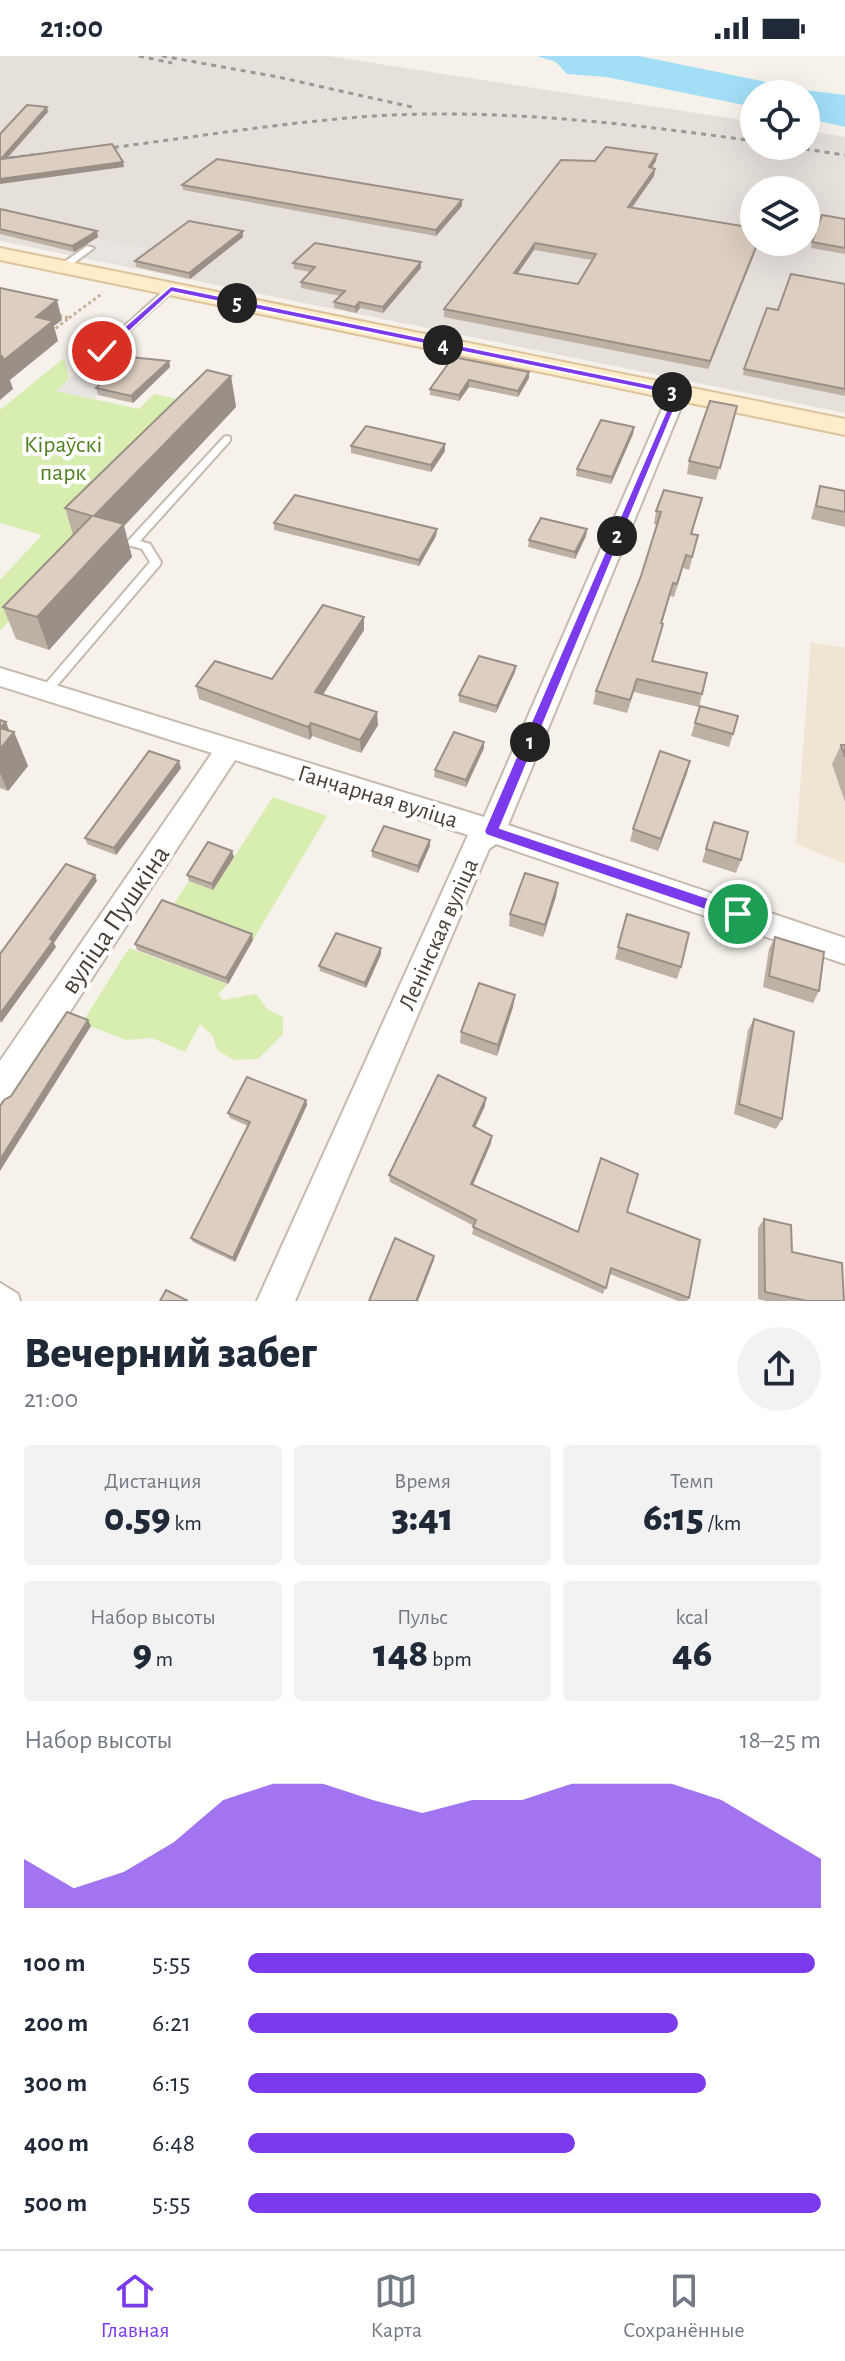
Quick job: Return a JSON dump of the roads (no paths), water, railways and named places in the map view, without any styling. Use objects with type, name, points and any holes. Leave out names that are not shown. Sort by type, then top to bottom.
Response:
[{"type":"main road","points":[[0,254],[845,427]]},
{"type":"street","name":"Ленінская вуліца","points":[[276,1301],[478,842],[492,831],[678,393]]},
{"type":"street","name":"Ганчарная вуліца","points":[[0,677],[492,831],[845,951]]},
{"type":"street","name":"вуліца Пушкіна","points":[[0,1089],[228,750]]},
{"type":"lane","points":[[63,267],[90,248]]},
{"type":"lane","points":[[102,351],[171,289]]},
{"type":"lane","points":[[45,692],[156,562],[146,546],[132,543],[227,439]]},
{"type":"lane","points":[[0,1292],[11,1301]]},
{"type":"water","points":[[537,56],[639,56],[756,80],[740,80],[740,104],[606,77],[567,74],[556,62]]},
{"type":"water","points":[[820,92],[845,95],[845,127],[820,121]]},
{"type":"railway","points":[[139,56],[172,63]]},
{"type":"railway","points":[[162,56],[278,77],[412,107]]},
{"type":"railway","points":[[94,150],[293,124],[409,114],[557,118],[740,139]]},
{"type":"railway","points":[[820,151],[845,155]]},
{"type":"railway","points":[[0,159],[40,154]]},
{"type":"park label","name":"Кіраўскі парк","points":[[63,458]]}]
